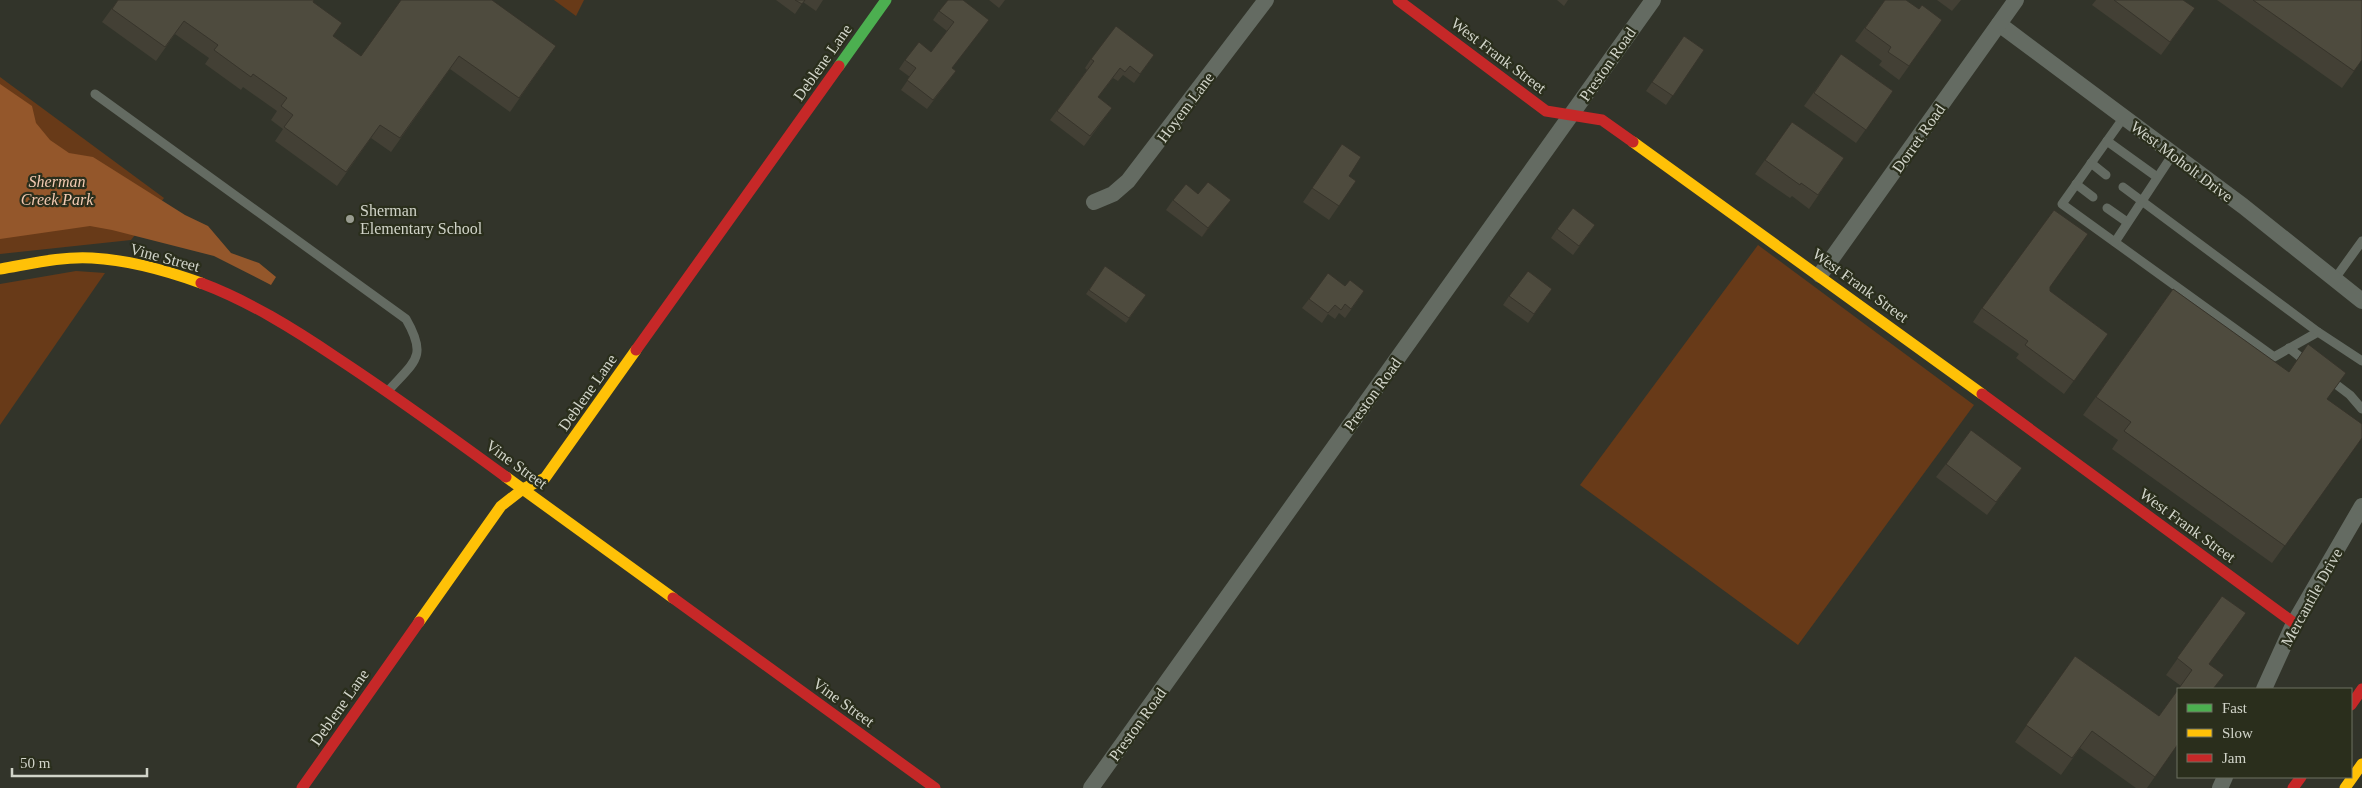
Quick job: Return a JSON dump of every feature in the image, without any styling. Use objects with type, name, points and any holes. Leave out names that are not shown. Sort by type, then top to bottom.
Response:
[{"type":"street","name":"Deblene Lane","points":[[302,788],[501,506],[524,489],[546,478],[886,0]]},
{"type":"street","name":"Hoyem Lane","points":[[1094,202],[1113,194],[1128,182],[1266,0]]},
{"type":"street","name":"West Frank Street","points":[[1398,0],[1546,111],[1602,120],[1820,275],[2294,623]]},
{"type":"street","name":"Preston Road","points":[[1091,788],[1653,0]]},
{"type":"street","name":"Dorret Road","points":[[1820,275],[2016,0]]},
{"type":"street","name":"West Moholt Drive","points":[[1999,24],[2243,206],[2362,301]]},
{"type":"street","name":"Vine Street","points":[[0,269],[90,258],[135,264],[176,275],[221,291],[294,329],[387,391],[524,489],[935,788]]},
{"type":"street","name":"Mercantile Drive","points":[[2264,688],[2294,623],[2362,506]]},
{"type":"street","points":[[2352,704],[2362,689]]},
{"type":"street","points":[[2352,774],[2362,755]]},
{"type":"street","points":[[2345,788],[2362,764]]},
{"type":"lane","points":[[95,94],[406,319],[417,338],[418,350],[414,360],[387,391]]},
{"type":"lane","points":[[2124,117],[2062,204],[2274,357],[2318,332]]},
{"type":"lane","points":[[2107,141],[2157,177]]},
{"type":"lane","points":[[2115,242],[2173,154]]},
{"type":"lane","points":[[2091,163],[2106,175]]},
{"type":"lane","points":[[2076,184],[2093,197]]},
{"type":"lane","points":[[2122,187],[2318,332],[2362,361]]},
{"type":"lane","points":[[2107,208],[2127,222]]},
{"type":"lane","points":[[2334,280],[2362,242]]},
{"type":"lane","points":[[2289,348],[2350,395],[2362,409]]},
{"type":"green space","points":[[554,0],[584,0],[576,16]]},
{"type":"green space","name":"Sherman Creek Park","points":[[0,77],[164,198],[131,240],[0,254]]},
{"type":"green space","name":"Sherman Creek Park","points":[[0,84],[32,106],[36,123],[50,140],[69,153],[93,157],[185,215],[208,226],[231,253],[259,263],[276,277],[271,285],[214,256],[90,226],[0,239]]},
{"type":"green space","points":[[1758,245],[1974,405],[1798,645],[1580,485]]},
{"type":"green space","points":[[76,271],[105,273],[0,425],[0,284]]},
{"type":"building","points":[[118,0],[314,0],[313,2],[342,23],[333,36],[361,56],[401,0],[492,0],[556,46],[519,98],[459,56],[400,138],[380,125],[346,172],[284,127],[293,115],[281,106],[287,98],[253,74],[251,77],[214,50],[218,45],[184,21],[165,47],[112,9]]},
{"type":"building","points":[[795,0],[805,0],[802,4]]},
{"type":"building","points":[[948,0],[963,0],[989,20],[952,68],[956,71],[933,100],[907,80],[916,68],[905,60],[919,42],[931,52],[954,22],[939,11]]},
{"type":"building","points":[[1885,0],[1906,0],[1919,9],[1922,5],[1942,20],[1909,66],[1888,52],[1891,47],[1865,28]]},
{"type":"building","points":[[2114,0],[2183,0],[2195,8],[2170,42]]},
{"type":"building","points":[[2253,0],[2362,0],[2362,60],[2354,71]]},
{"type":"building","points":[[1116,26],[1154,55],[1140,74],[1130,66],[1125,72],[1120,68],[1098,97],[1112,108],[1090,136],[1057,111],[1094,61],[1091,59]]},
{"type":"building","points":[[1684,36],[1704,50],[1673,96],[1652,82]]},
{"type":"building","points":[[1841,54],[1893,91],[1866,130],[1814,93]]},
{"type":"building","points":[[1792,122],[1844,158],[1818,195],[1801,183],[1800,185],[1765,160]]},
{"type":"building","points":[[1342,144],[1361,157],[1349,176],[1356,181],[1339,206],[1312,188]]},
{"type":"building","points":[[1208,182],[1231,200],[1208,228],[1173,200],[1186,184],[1198,194]]},
{"type":"building","points":[[1573,208],[1595,225],[1579,246],[1557,229]]},
{"type":"building","points":[[2054,210],[2088,234],[2050,287],[2050,291],[2108,334],[2074,381],[2025,345],[2028,341],[1982,308]]},
{"type":"building","points":[[1105,266],[1146,295],[1129,318],[1089,290]]},
{"type":"building","points":[[1528,271],[1552,289],[1534,314],[1509,296]]},
{"type":"building","points":[[1328,273],[1345,286],[1350,280],[1364,291],[1351,309],[1345,304],[1341,310],[1335,305],[1328,313],[1309,299]]},
{"type":"building","points":[[2173,289],[2289,372],[2308,344],[2346,373],[2327,399],[2362,424],[2362,438],[2285,546],[2124,431],[2131,422],[2096,397]]},
{"type":"building","points":[[1971,430],[2022,468],[1996,502],[1946,464]]},
{"type":"building","points":[[2222,596],[2246,613],[2209,664],[2224,675],[2214,688],[2179,688],[2192,670],[2177,658]]},
{"type":"building","points":[[2075,656],[2159,716],[2177,691],[2177,745],[2155,777],[2092,731],[2072,758],[2026,725]]},
{"type":"traffic: fast","points":[[839,66],[886,0]]},
{"type":"traffic: slow","points":[[1633,142],[1982,394]]},
{"type":"traffic: slow","points":[[0,269],[58,259],[92,258],[147,266],[201,283]]},
{"type":"traffic: slow","points":[[419,622],[501,506],[523,489],[545,478],[636,350]]},
{"type":"traffic: slow","points":[[506,477],[673,598]]},
{"type":"traffic: slow","points":[[2345,788],[2362,764]]},
{"type":"traffic: jam","points":[[1398,0],[1546,111],[1602,120],[1633,142]]},
{"type":"traffic: jam","points":[[636,350],[839,66]]},
{"type":"traffic: jam","points":[[201,283],[271,316],[359,372],[506,477]]},
{"type":"traffic: jam","points":[[1982,394],[2294,623]]},
{"type":"traffic: jam","points":[[673,598],[935,788]]},
{"type":"traffic: jam","points":[[302,788],[419,622]]},
{"type":"traffic: jam","points":[[2352,704],[2362,689]]},
{"type":"traffic: jam","points":[[2293,788],[2300,778]]},
{"type":"place","name":"Sherman Elementary School","points":[[350,219]]}]
